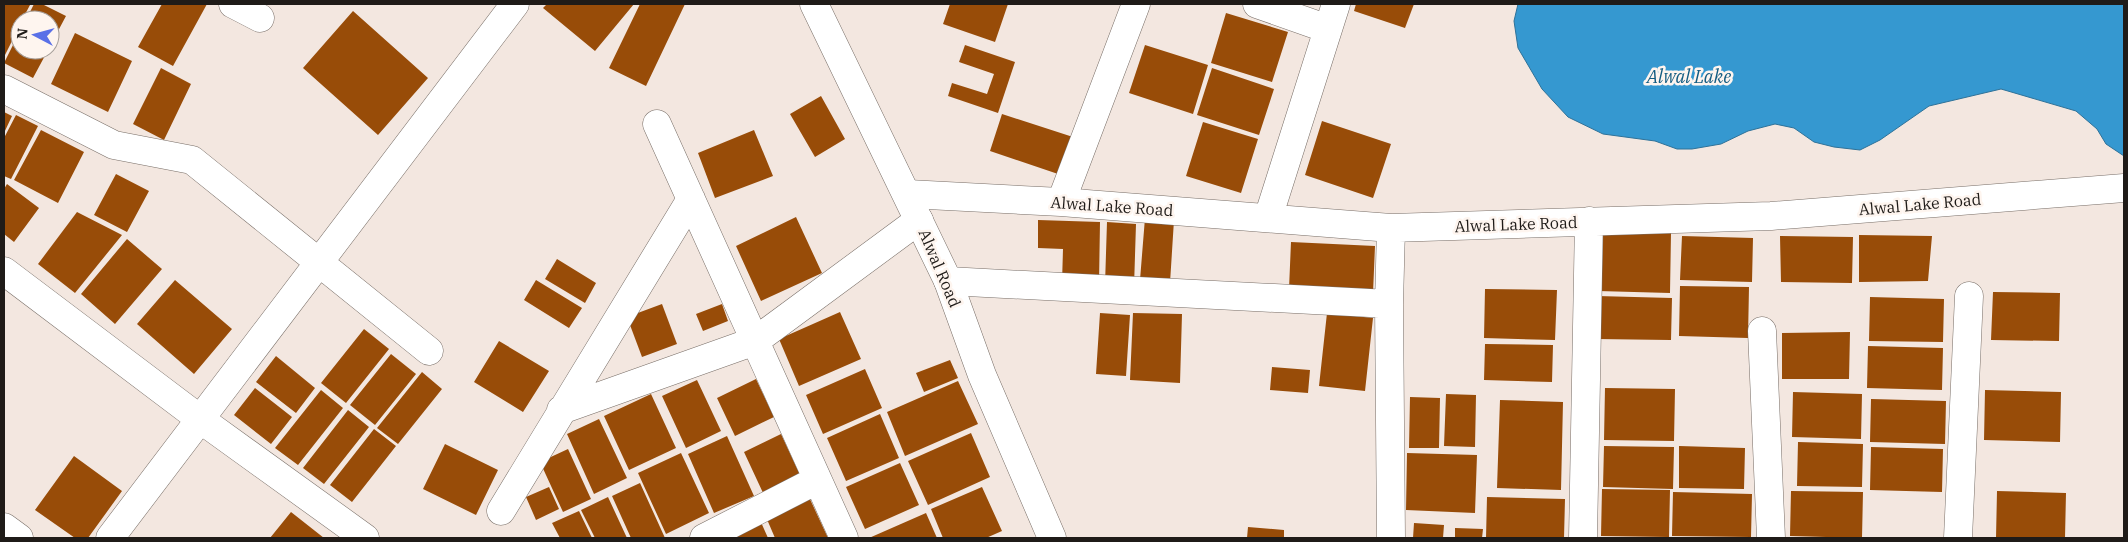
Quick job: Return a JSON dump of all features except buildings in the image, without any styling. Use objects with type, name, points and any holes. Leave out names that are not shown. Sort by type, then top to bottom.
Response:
[{"type":"street","points":[[233,4],[260,18]]},
{"type":"street","points":[[110,538],[515,4]]},
{"type":"street","name":"Alwal Road","points":[[814,4],[908,194],[948,281],[982,375],[1052,538]]},
{"type":"street","points":[[1061,202],[1136,4]]},
{"type":"street","points":[[1257,4],[1332,16],[1268,218]]},
{"type":"street","points":[[4,89],[114,145],[192,160],[429,351]]},
{"type":"street","points":[[657,124],[844,538]]},
{"type":"street","name":"Alwal Lake Road","points":[[908,194],[1061,202],[1390,228],[1771,216],[2124,188]]},
{"type":"street","points":[[501,511],[691,199]]},
{"type":"street","points":[[561,410],[755,341],[919,220]]},
{"type":"street","points":[[1584,538],[1589,221]]},
{"type":"street","points":[[1390,228],[1391,538]]},
{"type":"street","points":[[4,271],[200,419],[365,538]]},
{"type":"street","points":[[948,281],[1389,304]]},
{"type":"street","points":[[1958,538],[1969,296]]},
{"type":"street","points":[[1762,332],[1771,538]]},
{"type":"street","points":[[704,538],[817,480]]},
{"type":"street","points":[[4,527],[19,538]]},
{"type":"water","name":"Alwal Lake","points":[[1518,4],[2124,4],[2124,156],[2106,144],[2097,129],[2076,111],[2001,89],[1929,106],[1880,140],[1860,150],[1814,142],[1794,128],[1775,124],[1748,131],[1721,144],[1692,149],[1677,149],[1655,141],[1603,134],[1568,117],[1542,89],[1518,48],[1514,21]]}]
